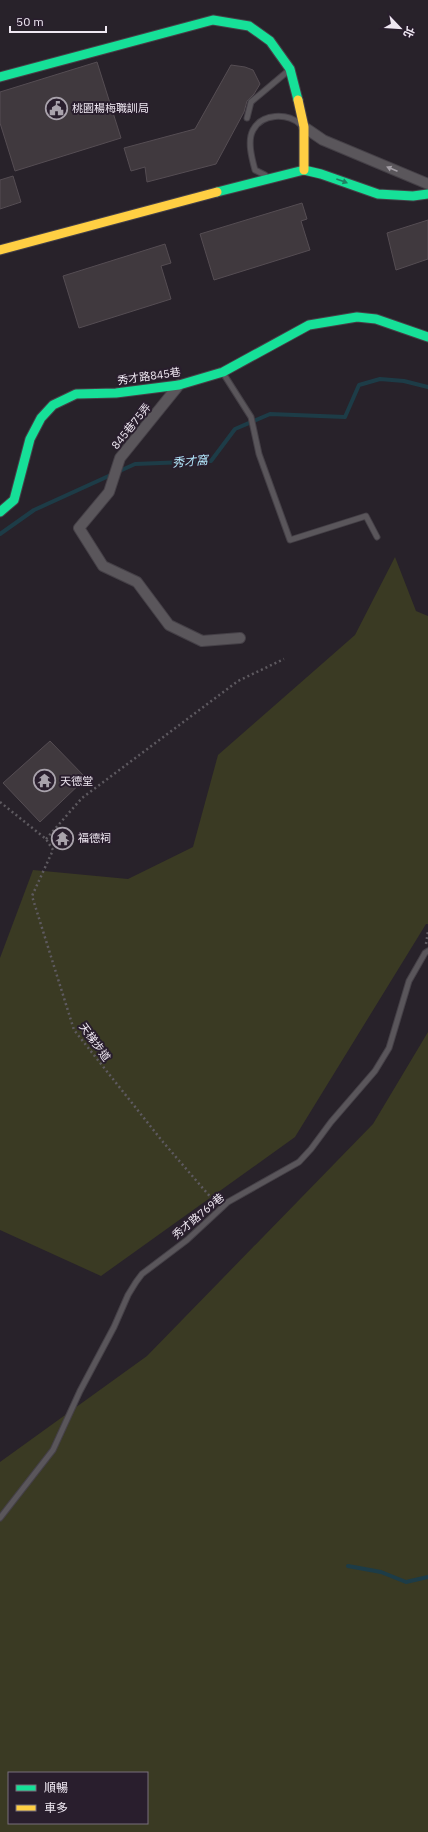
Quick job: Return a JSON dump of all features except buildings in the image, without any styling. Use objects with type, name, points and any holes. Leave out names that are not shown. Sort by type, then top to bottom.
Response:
[{"type":"street","points":[[0,77],[213,20],[249,26],[270,41],[290,69],[304,127],[304,170]]},
{"type":"street","points":[[304,127],[323,140],[428,184]]},
{"type":"street","points":[[0,250],[304,170],[322,174],[378,194],[413,196],[428,194]]},
{"type":"street","name":"秀才路845巷","points":[[0,512],[14,500],[30,439],[41,418],[53,405],[76,394],[116,393],[179,386],[223,372],[309,325],[357,317],[376,319],[428,337]]},
{"type":"street","name":"845巷75弄","points":[[179,386],[120,458],[108,492],[79,528],[103,566],[137,582],[169,625],[202,641],[240,638]]},
{"type":"lane","points":[[247,118],[251,102],[290,69]]},
{"type":"lane","points":[[269,178],[255,170],[250,152],[253,130],[264,119],[283,116],[295,120],[304,127]]},
{"type":"lane","points":[[223,372],[250,417],[259,454],[290,540],[366,516],[377,536]]},
{"type":"lane","name":"秀才路769巷","points":[[0,1518],[53,1450],[80,1391],[114,1327],[128,1295],[142,1274],[187,1240],[210,1217],[228,1202],[299,1162],[374,1071],[389,1048],[409,981],[425,953],[428,952]]},
{"type":"path","points":[[0,802],[46,839],[82,798],[238,681],[284,659]]},
{"type":"path","name":"天梯步道","points":[[46,839],[53,850],[32,896],[74,1030],[163,1142],[213,1200],[228,1202]]},
{"type":"shaded area","points":[[395,557],[416,611],[428,616],[428,924],[426,924],[295,1137],[101,1276],[0,1230],[0,958],[33,870],[128,879],[193,847],[218,755],[355,635]]},
{"type":"shaded area","points":[[428,1032],[428,1832],[0,1832],[0,1462],[147,1356],[373,1124]]},
{"type":"waterway","name":"秀才窩","points":[[0,534],[34,510],[135,464],[211,461],[235,429],[270,414],[345,417],[359,385],[380,379],[404,381],[428,387]]},
{"type":"waterway","points":[[348,1566],[381,1572],[406,1582],[428,1577]]},
{"type":"traffic: fast","points":[[0,77],[213,20],[249,26],[270,41],[290,69],[298,100]]},
{"type":"traffic: fast","points":[[217,192],[304,170],[321,174],[378,194],[413,196],[428,194]]},
{"type":"traffic: fast","points":[[0,512],[14,500],[30,439],[41,418],[53,405],[76,394],[116,393],[179,385],[223,372],[309,325],[357,317],[376,319],[428,337]]},
{"type":"traffic: slow","points":[[298,100],[304,127],[304,170]]},
{"type":"traffic: slow","points":[[0,250],[217,192]]},
{"type":"place","name":"桃園楊梅職訓局","points":[[56,108]]},
{"type":"place","name":"天德堂","points":[[45,781]]},
{"type":"place","name":"福德祠","points":[[62,838]]}]
